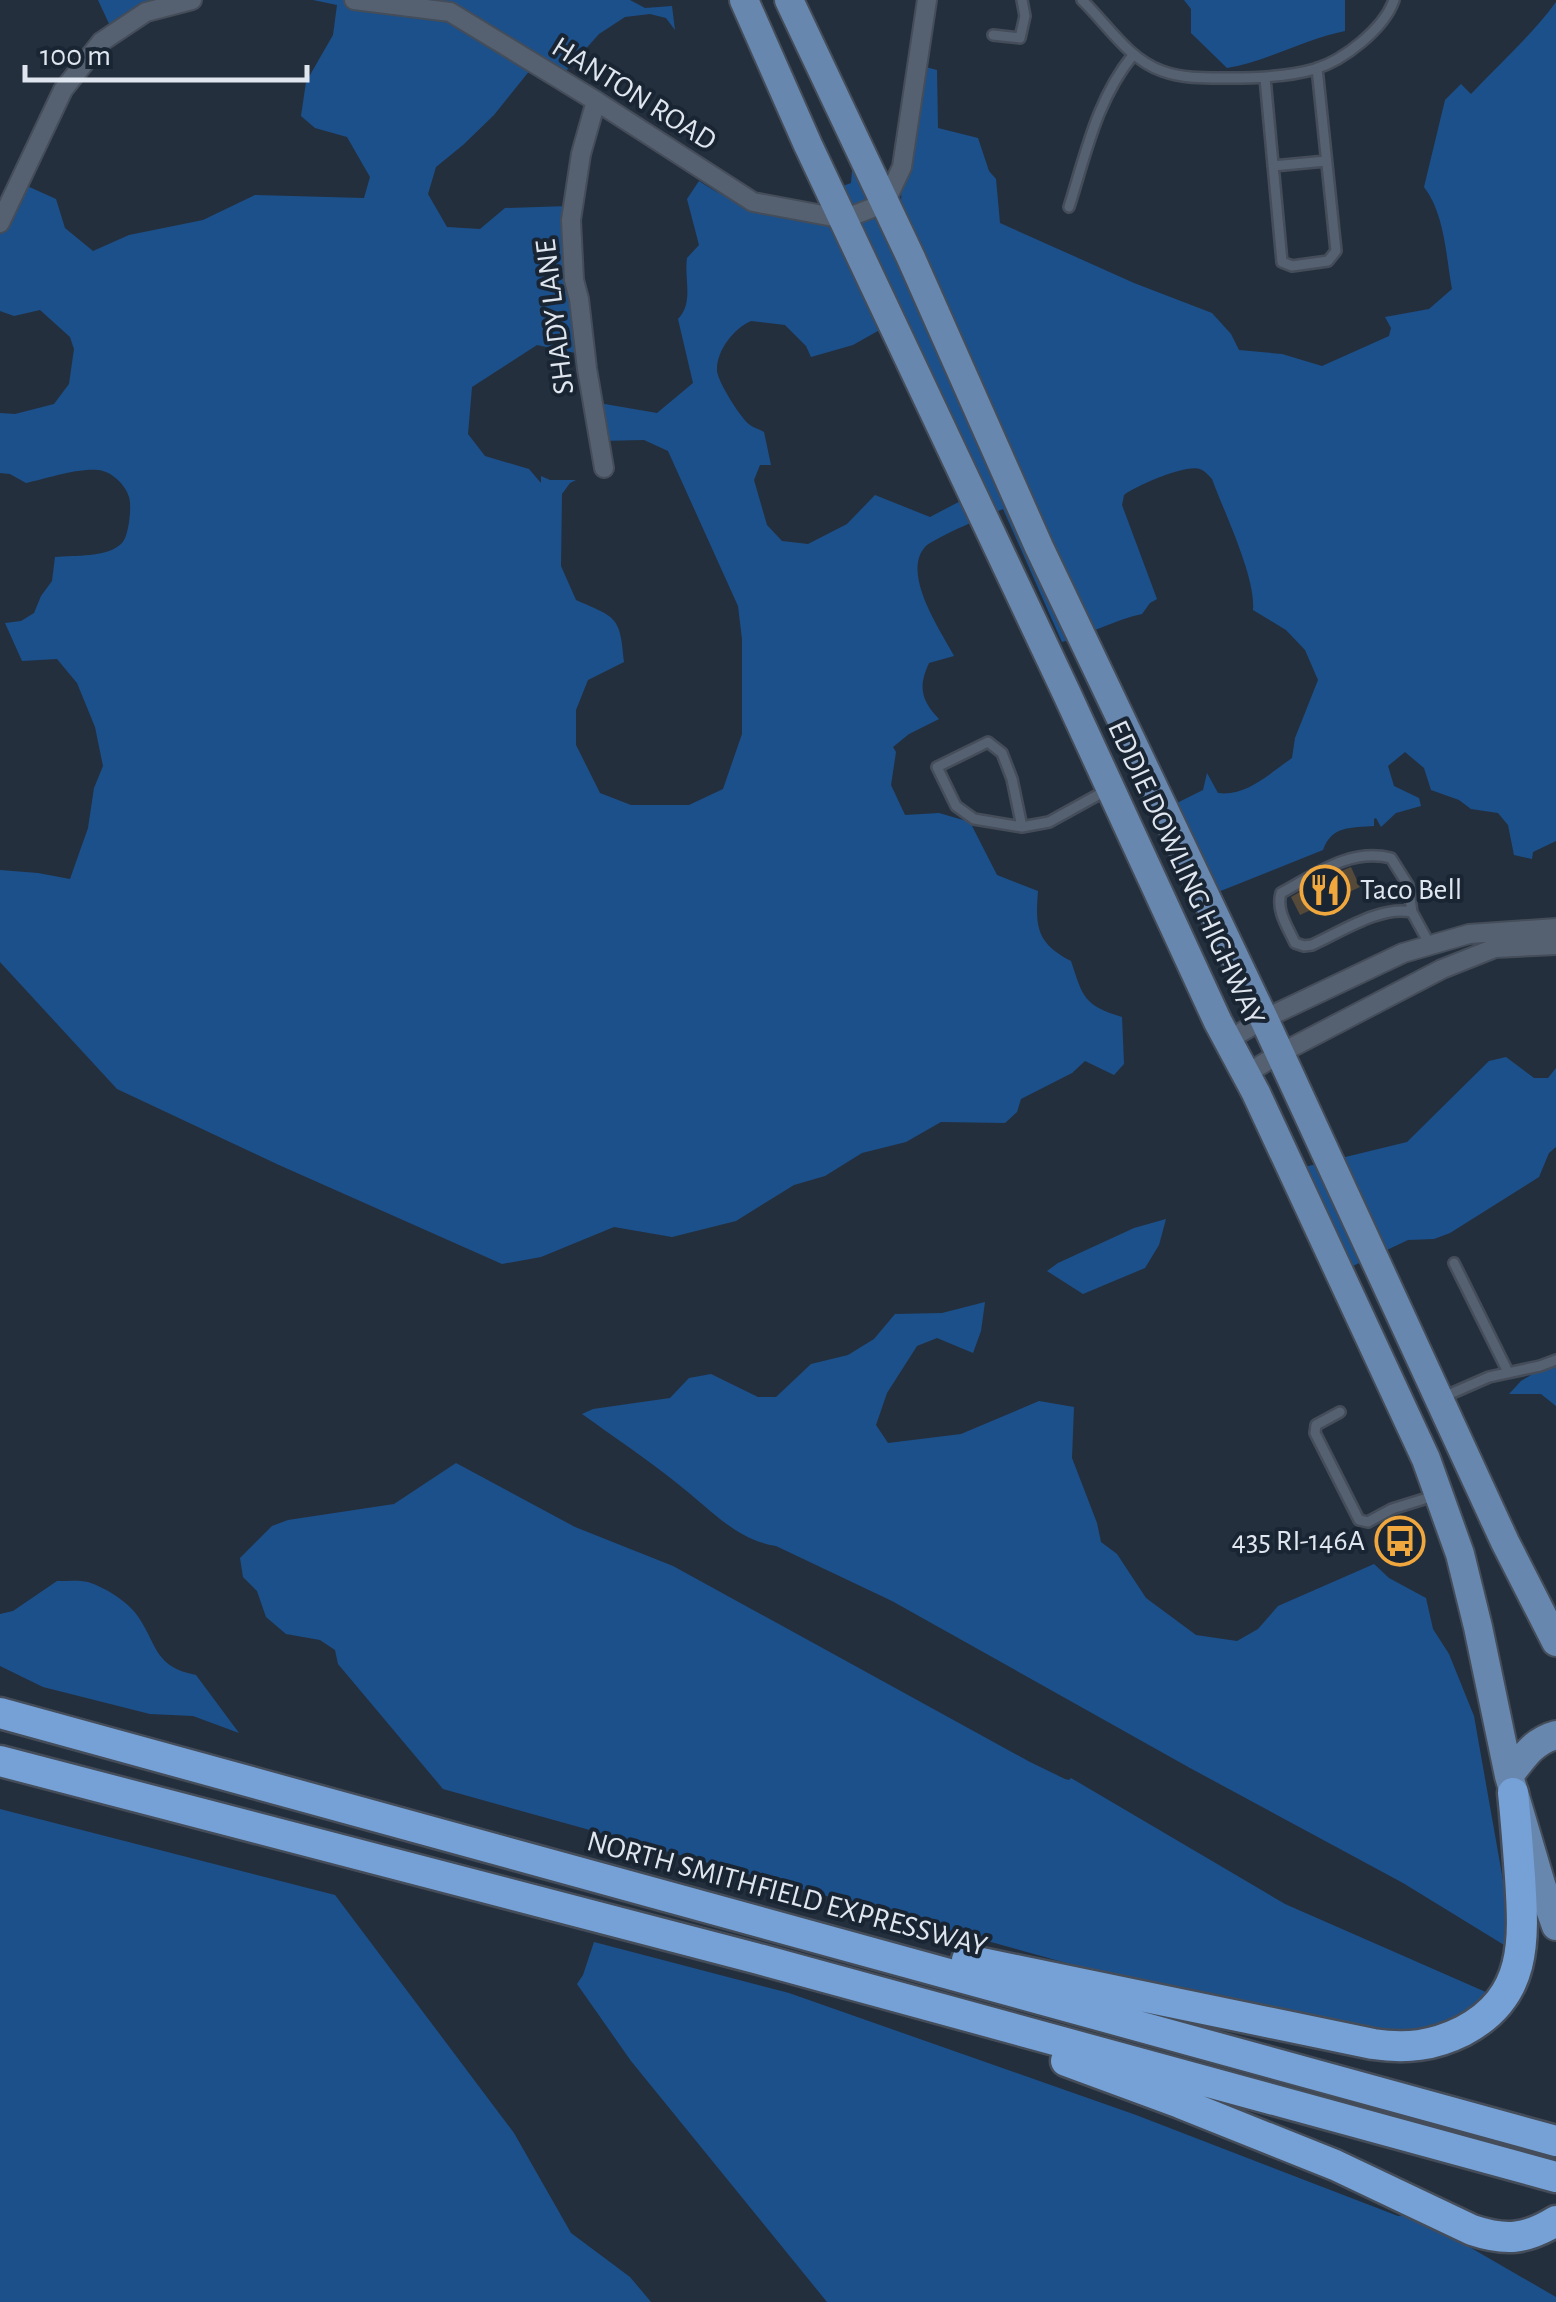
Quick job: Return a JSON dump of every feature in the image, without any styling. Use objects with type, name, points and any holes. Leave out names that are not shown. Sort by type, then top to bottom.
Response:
[{"type":"highway","name":"NORTH SMITHFIELD EXPRESSWAY","points":[[0,1713],[1549,2139]]},
{"type":"highway","points":[[0,1761],[856,1986],[1548,2175]]},
{"type":"highway","points":[[845,1946],[966,1960],[1374,2044],[1402,2048],[1431,2044],[1468,2028],[1489,2012],[1505,1993],[1518,1966],[1523,1922],[1511,1784]]},
{"type":"highway","points":[[856,1986],[1112,2077],[1269,2138],[1472,2230],[1513,2238],[1556,2221]]},
{"type":"main road","name":"EDDIE DOWLING HIGHWAY","points":[[744,0],[1440,1494],[1474,1608],[1511,1784],[1556,1926]]},
{"type":"main road","name":"EDDIE DOWLING HIGHWAY","points":[[789,0],[1438,1399],[1556,1642]]},
{"type":"main road","points":[[1511,1784],[1535,1744],[1556,1736]]},
{"type":"street","points":[[0,223],[63,90],[102,42],[146,12],[192,0]]},
{"type":"street","name":"HANTON ROAD","points":[[354,0],[450,12],[753,202],[844,219]]},
{"type":"street","points":[[844,219],[885,203],[902,167],[926,0]]},
{"type":"street","name":"SHADY LANE","points":[[596,101],[581,154],[571,234],[587,369],[604,468]]},
{"type":"street","points":[[1228,1040],[1264,1018],[1403,952],[1469,934],[1556,928]]},
{"type":"street","points":[[1246,1074],[1442,968],[1495,948],[1556,944]]},
{"type":"street","points":[[1430,945],[1442,968]]},
{"type":"lane","points":[[992,34],[1020,38],[1025,16],[1022,0]]},
{"type":"lane","points":[[1082,0],[1133,54],[1160,70],[1191,78],[1265,78],[1317,68],[1350,51],[1374,31],[1394,0]]},
{"type":"lane","points":[[1069,207],[1104,98],[1133,54]]},
{"type":"lane","points":[[1265,78],[1282,262],[1292,266],[1328,261],[1336,251],[1317,68]]},
{"type":"lane","points":[[1274,166],[1326,161]]},
{"type":"lane","points":[[1022,826],[1002,753],[988,742],[936,767],[956,806],[974,820],[1022,826],[1050,822],[1110,788]]},
{"type":"lane","points":[[1412,912],[1384,911],[1304,946],[1295,942],[1279,902],[1282,892],[1352,856],[1375,854],[1391,858],[1408,885],[1412,912],[1430,945]]},
{"type":"lane","points":[[1454,1263],[1508,1372]]},
{"type":"lane","points":[[1438,1399],[1489,1377],[1556,1360]]},
{"type":"lane","points":[[1340,1412],[1316,1424],[1315,1433],[1359,1520],[1368,1522],[1392,1509],[1440,1494]]},
{"type":"shaded area","points":[[98,0],[193,0],[111,28]]},
{"type":"shaded area","points":[[313,0],[630,0],[645,8],[672,6],[675,30],[666,18],[650,14],[625,17],[599,34],[558,80],[535,64],[494,115],[436,167],[428,194],[447,227],[480,229],[505,208],[570,206],[585,355],[537,345],[472,387],[468,434],[485,456],[529,469],[541,483],[541,476],[576,480],[562,494],[561,566],[576,600],[614,620],[621,635],[624,662],[588,680],[576,710],[576,745],[600,793],[631,805],[689,805],[723,789],[742,734],[738,606],[668,451],[644,440],[600,441],[593,402],[657,413],[693,383],[678,319],[686,306],[687,258],[699,245],[687,199],[699,181],[749,206],[838,222],[835,189],[851,183],[854,147],[901,213],[902,125],[918,65],[937,70],[938,128],[978,138],[989,171],[996,179],[1000,223],[1212,313],[1239,350],[1282,354],[1322,366],[1389,336],[1391,328],[1385,317],[1429,309],[1452,289],[1441,223],[1424,187],[1445,100],[1461,84],[1471,94],[1556,2],[1556,841],[1533,852],[1532,859],[1514,855],[1508,825],[1498,813],[1471,809],[1431,790],[1424,768],[1405,752],[1388,766],[1394,786],[1419,798],[1421,806],[1396,813],[1381,827],[1376,818],[1374,826],[1337,832],[1323,850],[1203,898],[1163,810],[1203,790],[1207,773],[1218,793],[1228,793],[1257,783],[1292,758],[1295,738],[1318,680],[1305,650],[1286,630],[1253,610],[1245,563],[1212,479],[1193,468],[1124,495],[1122,505],[1157,599],[1142,614],[1062,642],[1003,509],[925,547],[919,558],[920,587],[954,656],[929,663],[923,679],[925,699],[939,719],[893,747],[896,752],[891,785],[905,815],[939,813],[970,822],[997,875],[1038,891],[1038,925],[1045,941],[1071,961],[1082,991],[1092,1004],[1122,1017],[1124,1064],[1114,1075],[1085,1061],[1072,1073],[1021,1099],[1017,1112],[1005,1123],[941,1122],[906,1142],[862,1153],[825,1176],[794,1185],[736,1221],[672,1237],[614,1227],[541,1257],[502,1264],[117,1089],[0,962],[0,870],[70,879],[103,766],[95,727],[77,683],[57,659],[22,661],[5,623],[21,621],[34,613],[52,581],[55,557],[100,553],[122,543],[130,507],[122,485],[103,471],[75,472],[26,483],[0,473],[0,413],[15,414],[54,404],[69,384],[74,349],[70,337],[40,310],[14,316],[0,311],[0,201],[8,204],[25,185],[56,199],[65,228],[93,251],[129,235],[203,220],[255,195],[364,198],[370,177],[347,137],[315,128],[301,116],[306,82],[333,35],[337,5]],"holes":[[[751,321],[785,325],[806,346],[811,357],[853,345],[892,323],[972,495],[930,517],[875,495],[847,524],[808,544],[782,541],[767,525],[754,480],[760,465],[771,465],[764,432],[741,416],[718,376],[717,363],[723,348],[745,324]]]},
{"type":"shaded area","points":[[1184,0],[1345,0],[1345,31],[1227,68],[1191,33],[1191,9]]},
{"type":"shaded area","points":[[1506,1057],[1534,1078],[1548,1078],[1556,1068],[1556,1147],[1549,1153],[1539,1177],[1450,1233],[1434,1239],[1408,1240],[1336,1274],[1288,1171],[1407,1142],[1489,1061]]},
{"type":"shaded area","points":[[1166,1219],[1159,1245],[1145,1268],[1083,1294],[1047,1271],[1134,1228]]},
{"type":"shaded area","points":[[985,1302],[973,1353],[937,1338],[917,1346],[887,1393],[876,1425],[888,1443],[961,1434],[1039,1401],[1074,1407],[1072,1458],[1101,1542],[1117,1554],[1146,1598],[1196,1635],[1237,1641],[1258,1629],[1278,1606],[1374,1564],[1389,1578],[1426,1598],[1433,1629],[1449,1654],[1474,1716],[1510,1920],[1509,1948],[1403,1883],[892,1601],[776,1546],[748,1537],[582,1414],[670,1398],[689,1378],[711,1374],[758,1397],[776,1397],[811,1364],[848,1355],[874,1339],[895,1314],[942,1313]]},
{"type":"shaded area","points":[[1556,1360],[1556,1406],[1541,1394],[1509,1394],[1521,1381]]},
{"type":"shaded area","points":[[456,1463],[575,1527],[673,1566],[1030,1762],[1065,1779],[1071,1778],[1285,1904],[1488,1993],[1437,2028],[1375,2031],[1138,1983],[443,1789],[338,1664],[335,1650],[320,1640],[286,1634],[266,1617],[257,1591],[243,1577],[240,1558],[272,1526],[288,1520],[394,1504]]},
{"type":"shaded area","points":[[57,1581],[88,1582],[123,1601],[135,1612],[165,1661],[196,1675],[239,1733],[193,1716],[150,1714],[43,1687],[0,1666],[0,1614],[13,1611]]},
{"type":"shaded area","points":[[0,1809],[335,1895],[514,2133],[571,2233],[630,2277],[651,2302],[0,2302]]},
{"type":"shaded area","points":[[594,1942],[789,1993],[1136,2115],[1398,2216],[1407,2215],[1556,2297],[1556,2302],[827,2302],[631,2061],[577,1984]]},
{"type":"building","name":"Taco Bell","points":[[1351,867],[1360,887],[1300,915],[1291,897]]},
{"type":"place","name":"Taco Bell","points":[[1325,890]]},
{"type":"place","name":"435 RI-146A","points":[[1400,1541]]}]
